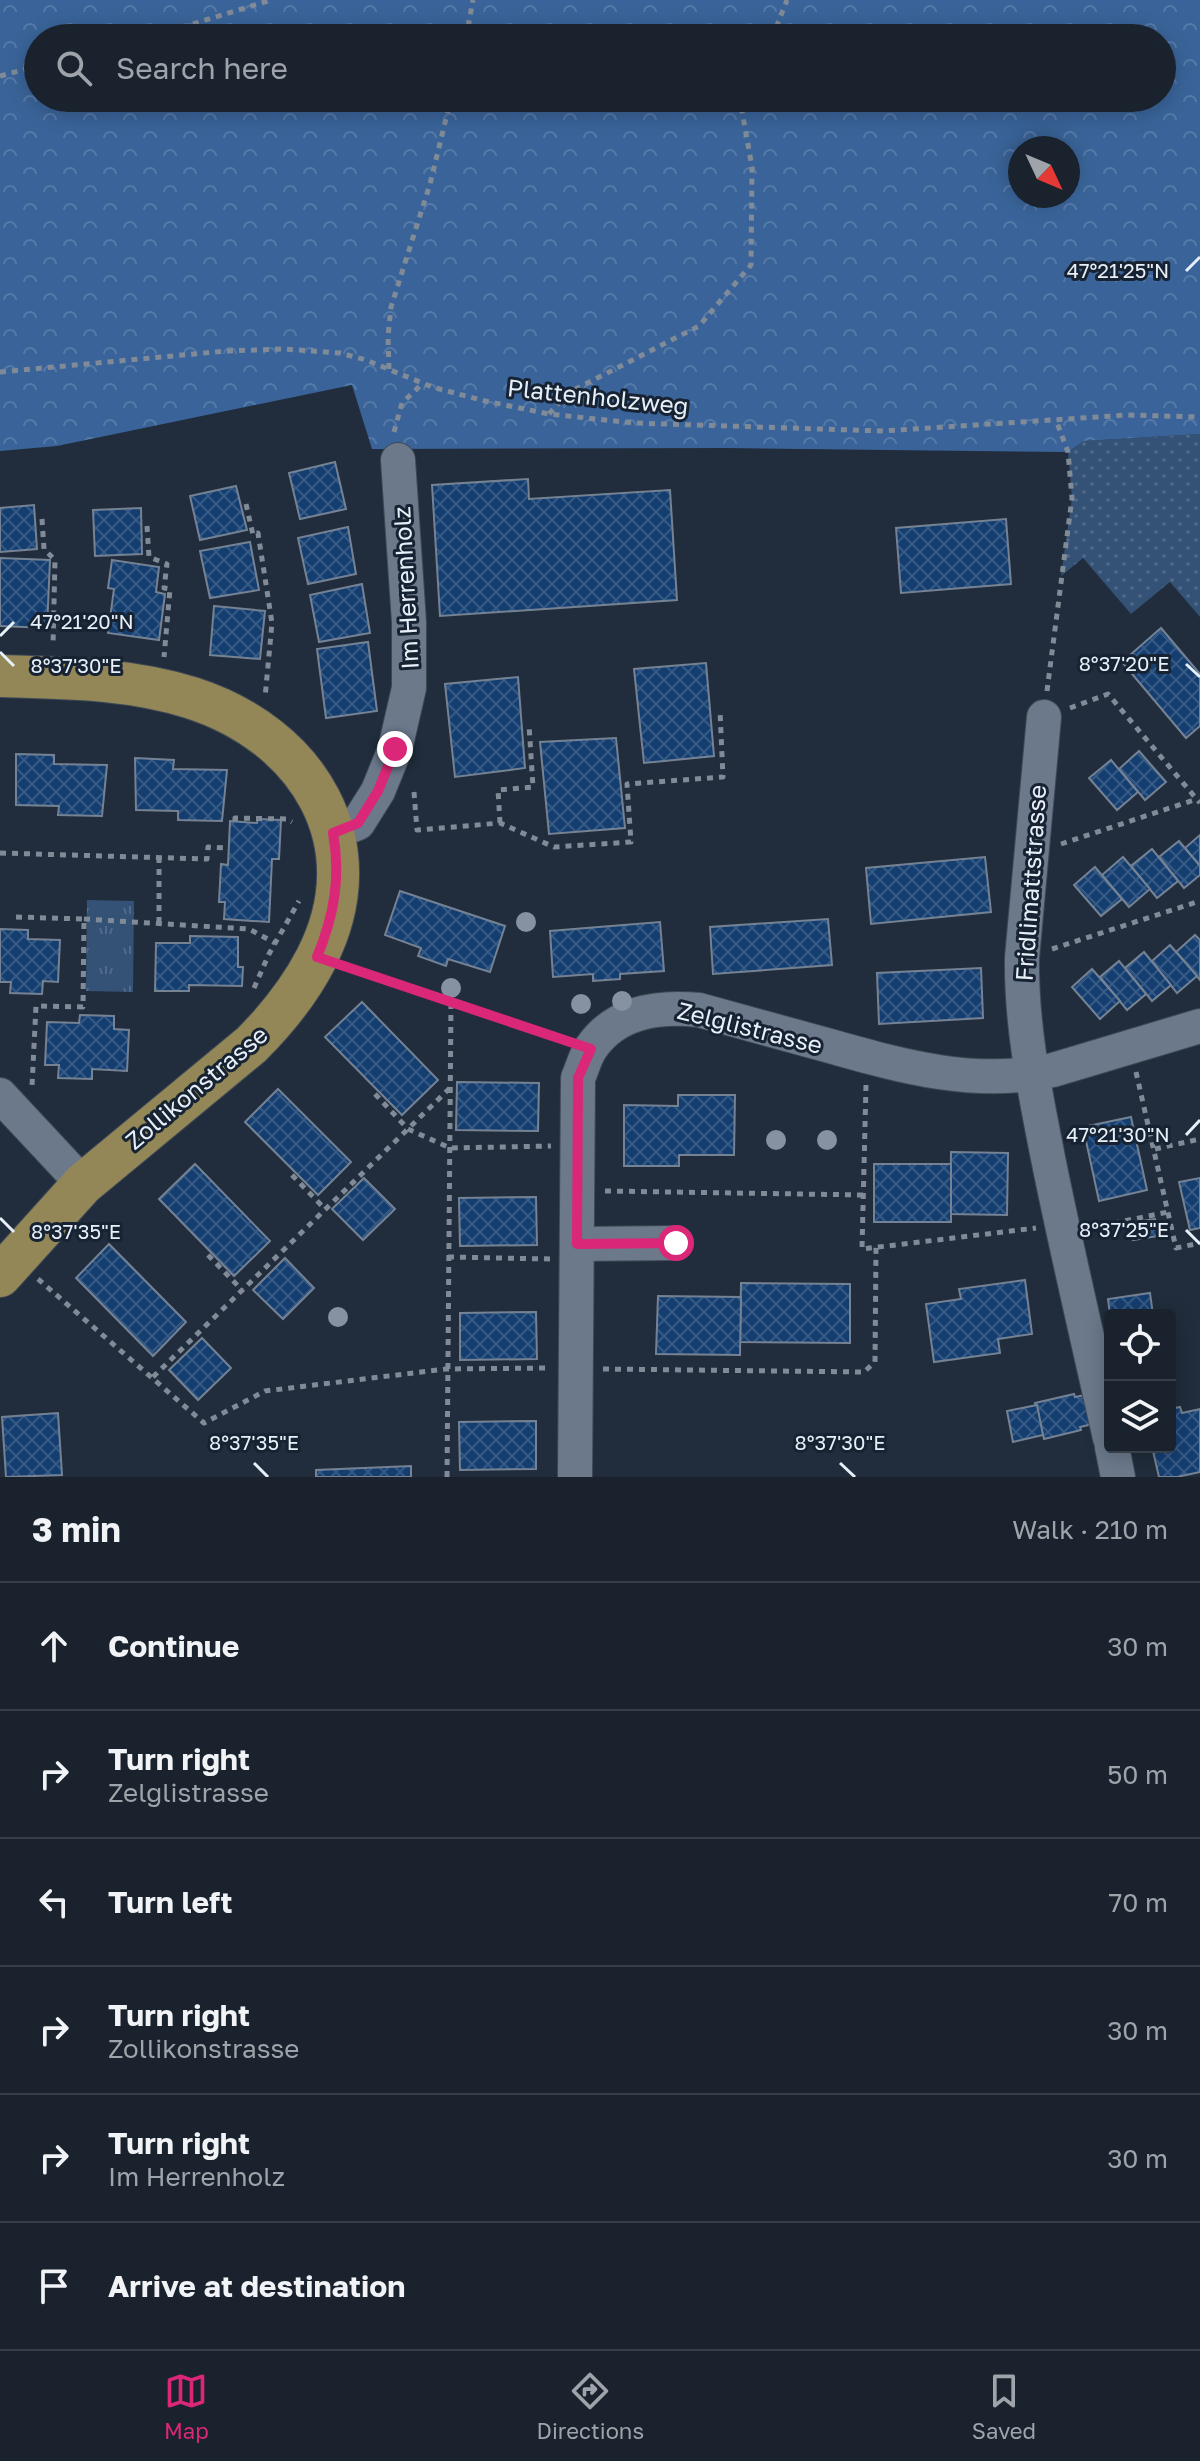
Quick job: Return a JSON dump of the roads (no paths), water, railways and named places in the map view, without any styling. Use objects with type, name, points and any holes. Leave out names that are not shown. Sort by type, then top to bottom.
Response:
[{"type":"main road","name":"Zollikonstrasse","points":[[0,676],[121,683],[192,698],[222,710],[255,728],[280,747],[309,778],[317,830],[337,854],[336,891],[328,931],[294,998],[251,1045],[83,1184],[7,1267]]},
{"type":"street","name":"Im Herrenholz","points":[[317,830],[358,823],[378,791],[395,749],[409,688],[409,622],[398,460]]},
{"type":"street","name":"Fridlimattstrasse","points":[[1044,717],[1022,958],[1022,998],[1032,1075],[1104,1411]]},
{"type":"street","name":"Zelglistrasse","points":[[575,1477],[573,1415],[578,1078],[591,1049],[610,1028],[634,1015],[664,1007],[699,1010],[924,1071],[979,1078],[1032,1075],[1200,1026]]},
{"type":"street","points":[[0,1095],[83,1184]]},
{"type":"street","points":[[577,1252],[676,1243]]},
{"type":"street","points":[[1113,1453],[1118,1477]]}]
